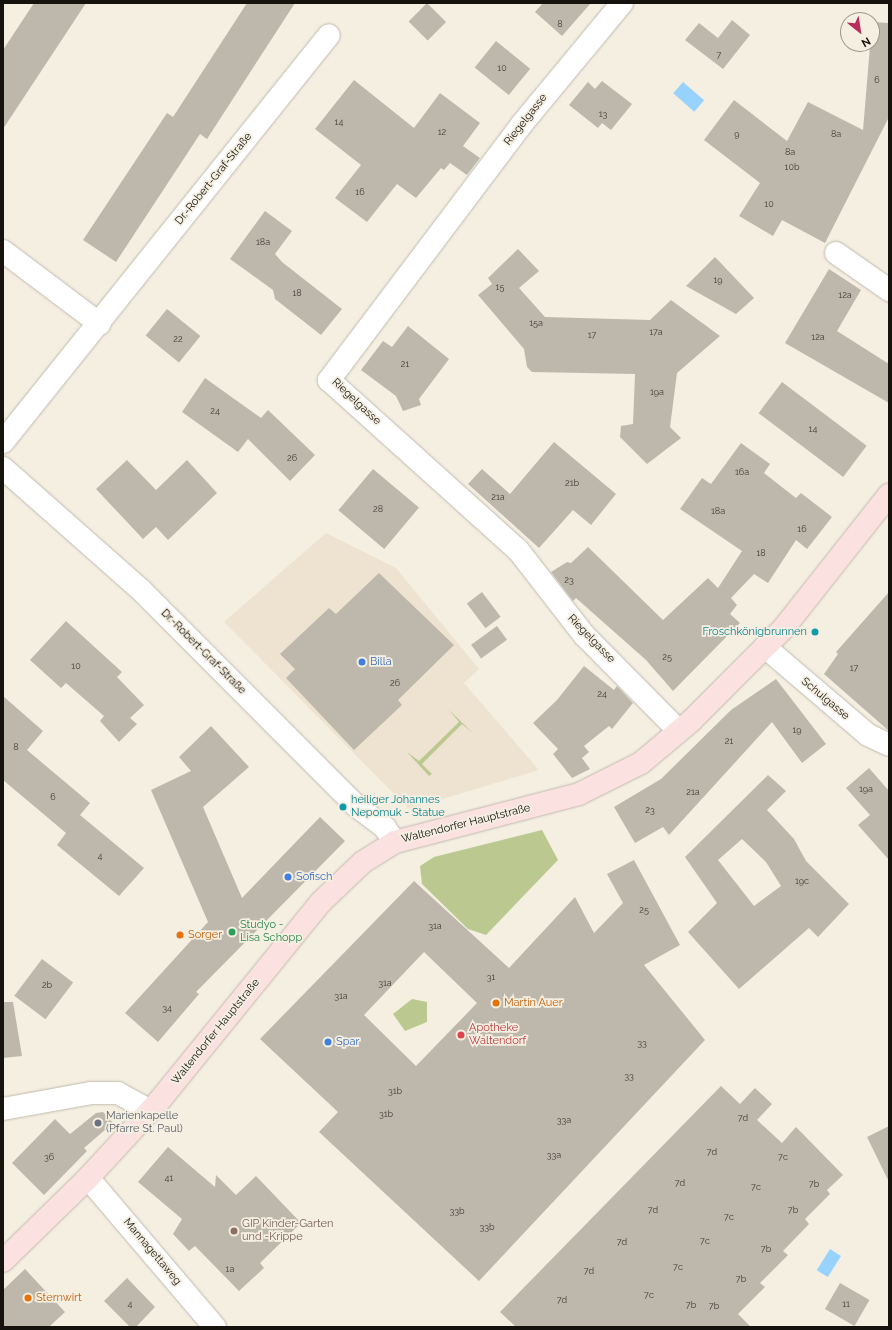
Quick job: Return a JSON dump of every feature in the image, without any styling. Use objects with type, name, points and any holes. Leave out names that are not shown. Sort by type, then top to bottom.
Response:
[{"type":"main road","name":"Waltendorfer Hauptstraße","points":[[3,1261],[88,1178],[150,1111],[321,902],[363,862],[395,842],[579,794],[640,763],[679,731],[792,619],[889,495]]},
{"type":"street","name":"Riegelgasse","points":[[622,3],[522,124],[329,380],[518,550],[584,635],[679,731]]},
{"type":"street","name":"Dr.-Robert-Graf-Straße","points":[[3,442],[100,324],[329,35]]},
{"type":"street","points":[[3,252],[100,324]]},
{"type":"street","points":[[836,253],[889,290]]},
{"type":"street","name":"Dr.-Robert-Graf-Straße","points":[[3,468],[140,588],[354,805],[385,828],[395,842]]},
{"type":"street","name":"Schulgasse","points":[[765,647],[868,735],[889,745]]},
{"type":"street","points":[[3,1109],[91,1093],[118,1093],[150,1111]]},
{"type":"street","name":"Mannagettaweg","points":[[88,1178],[215,1327]]},
{"type":"shaded area","points":[[326,533],[396,568],[479,669],[464,683],[539,770],[409,809],[224,622]]},
{"type":"green space","points":[[449,710],[474,734],[462,724],[422,764],[432,774],[429,776],[407,752],[419,761],[459,722]]},
{"type":"green space","points":[[542,830],[558,860],[486,935],[468,929],[422,884],[420,866],[434,857]]},
{"type":"green space","points":[[412,999],[427,1002],[427,1022],[405,1031],[393,1014]]},
{"type":"water","points":[[683,82],[704,100],[694,112],[673,93]]},
{"type":"water","points":[[830,1249],[841,1256],[828,1277],[817,1270]]},
{"type":"building","points":[[34,3],[86,3],[3,129],[3,50]]},
{"type":"building","points":[[247,3],[295,3],[207,139],[200,134],[116,262],[83,240],[167,113],[173,117]]},
{"type":"building","points":[[427,3],[446,22],[428,40],[409,21]]},
{"type":"building","points":[[543,3],[591,3],[562,36],[535,12]]},
{"type":"building","points":[[732,20],[750,35],[723,69],[685,40],[699,23],[718,38]]},
{"type":"building","points":[[880,22],[889,23],[889,117],[825,243],[782,220],[773,236],[739,216],[760,183],[704,140],[734,100],[787,141],[808,102],[863,130],[870,52],[880,52]]},
{"type":"building","points":[[496,41],[530,69],[509,95],[475,67]]},
{"type":"building","points":[[354,80],[414,128],[440,93],[480,123],[463,146],[480,158],[467,175],[450,163],[444,170],[441,168],[416,198],[397,184],[367,222],[335,198],[361,165],[315,129]]},
{"type":"building","points":[[602,81],[632,104],[611,130],[602,123],[598,128],[569,105],[588,82],[595,89]]},
{"type":"building","points":[[265,211],[292,231],[275,254],[282,262],[342,309],[321,335],[275,299],[273,290],[230,259]]},
{"type":"building","points":[[518,249],[539,271],[519,288],[545,317],[650,320],[671,300],[720,336],[677,373],[670,427],[681,438],[647,464],[620,437],[621,426],[633,424],[635,374],[532,372],[527,367],[524,349],[478,295],[492,284],[488,278]]},
{"type":"building","points":[[715,257],[754,298],[736,314],[686,286]]},
{"type":"building","points":[[829,269],[861,290],[837,331],[889,364],[889,403],[785,343]]},
{"type":"building","points":[[167,309],[200,336],[179,362],[146,335]]},
{"type":"building","points":[[408,326],[449,359],[419,399],[421,405],[403,411],[396,396],[361,370],[383,341],[392,347]]},
{"type":"building","points":[[205,378],[261,418],[268,410],[315,455],[290,481],[248,439],[238,452],[182,412]]},
{"type":"building","points":[[782,382],[867,446],[843,477],[759,413]]},
{"type":"building","points":[[554,442],[616,494],[591,525],[573,510],[539,548],[468,484],[482,469],[510,494]]},
{"type":"building","points":[[741,443],[770,464],[764,473],[796,498],[801,493],[832,517],[807,549],[796,540],[768,583],[754,574],[731,598],[737,605],[730,614],[740,623],[673,691],[646,660],[576,598],[573,601],[551,572],[567,562],[571,563],[588,547],[663,620],[708,578],[718,588],[742,551],[680,509],[702,478],[711,484]]},
{"type":"building","points":[[127,460],[156,490],[187,460],[217,493],[168,540],[156,527],[143,539],[96,489]]},
{"type":"building","points":[[373,469],[419,508],[384,549],[338,510]]},
{"type":"building","name":"Billa","points":[[379,573],[454,645],[398,700],[402,705],[354,750],[286,678],[295,669],[280,654],[329,608],[336,614]]},
{"type":"building","points":[[482,592],[501,617],[485,628],[467,603]]},
{"type":"building","points":[[889,592],[889,731],[824,674],[838,654],[836,652]]},
{"type":"building","points":[[66,621],[122,672],[117,677],[144,705],[130,718],[137,724],[119,742],[100,721],[104,716],[66,683],[61,688],[30,660]]},
{"type":"building","points":[[497,626],[507,640],[481,659],[471,645]]},
{"type":"building","points":[[584,666],[614,690],[617,686],[633,703],[612,729],[609,726],[584,746],[589,752],[582,758],[590,769],[572,778],[553,754],[558,749],[533,723],[557,700]]},
{"type":"building","points":[[776,679],[826,744],[802,763],[772,722],[669,835],[663,827],[635,843],[614,807],[661,779],[731,710]]},
{"type":"building","points":[[3,696],[43,731],[27,750],[90,803],[80,815],[144,868],[119,896],[57,845],[66,833],[3,780]]},
{"type":"building","points":[[211,726],[249,767],[203,807],[242,898],[320,817],[345,841],[196,992],[199,994],[158,1042],[125,1013],[208,922],[151,790],[191,771],[179,757]]},
{"type":"building","points":[[869,768],[889,791],[889,860],[858,825],[870,815],[846,788]]},
{"type":"building","points":[[768,775],[786,791],[767,810],[794,839],[806,861],[849,904],[818,937],[809,928],[739,989],[688,932],[717,903],[685,857]],"holes":[[[742,839],[766,862],[781,886],[754,906],[718,860]]]},
{"type":"building","points":[[634,860],[680,945],[644,965],[705,1040],[479,1281],[319,1132],[338,1112],[260,1039],[414,881],[509,968],[575,897],[594,933],[623,903],[607,874]],"holes":[[[424,952],[477,1003],[416,1066],[364,1015]]]},
{"type":"building","points":[[42,959],[73,982],[45,1019],[14,996]]},
{"type":"building","points":[[3,1002],[13,1002],[22,1056],[3,1058]]},
{"type":"building","points":[[721,1086],[740,1104],[755,1088],[772,1104],[757,1120],[782,1143],[796,1127],[843,1175],[827,1190],[830,1194],[805,1219],[809,1224],[783,1251],[788,1255],[760,1283],[765,1287],[738,1314],[751,1327],[516,1327],[500,1312]]},
{"type":"building","points":[[103,1112],[113,1123],[84,1148],[87,1151],[44,1195],[12,1163],[55,1119],[70,1134],[96,1113]]},
{"type":"building","points":[[889,1126],[889,1182],[867,1137]]},
{"type":"building","name":"GIP Kinder-Garten und -Krippe","points":[[168,1147],[215,1187],[216,1175],[236,1195],[256,1176],[301,1223],[260,1263],[264,1268],[239,1291],[195,1246],[189,1251],[173,1234],[182,1219],[138,1182]]},
{"type":"building","name":"Sternwirt","points":[[25,1269],[65,1312],[49,1327],[3,1327],[3,1290]]},
{"type":"building","points":[[127,1278],[155,1307],[136,1327],[130,1327],[104,1301]]},
{"type":"building","points":[[840,1283],[869,1300],[854,1326],[825,1309]]},
{"type":"place","name":"Froschkönigbrunnen","points":[[815,632]]},
{"type":"place","name":"Billa","points":[[362,662]]},
{"type":"place","name":"heiliger Johannes Nepomuk - Statue","points":[[343,807]]},
{"type":"place","name":"Sofisch","points":[[288,877]]},
{"type":"place","name":"Studyo - Lisa Schopp","points":[[232,932]]},
{"type":"place","name":"Sorger","points":[[180,935]]},
{"type":"place","name":"Martin Auer","points":[[496,1003]]},
{"type":"place","name":"Apotheke Waltendorf","points":[[461,1035]]},
{"type":"place","name":"Spar","points":[[328,1042]]},
{"type":"place","name":"Marienkapelle (Pfarre St. Paul)","points":[[98,1123]]},
{"type":"place","name":"GIP Kinder-Garten und -Krippe","points":[[234,1231]]},
{"type":"place","name":"Sternwirt","points":[[28,1298]]}]
